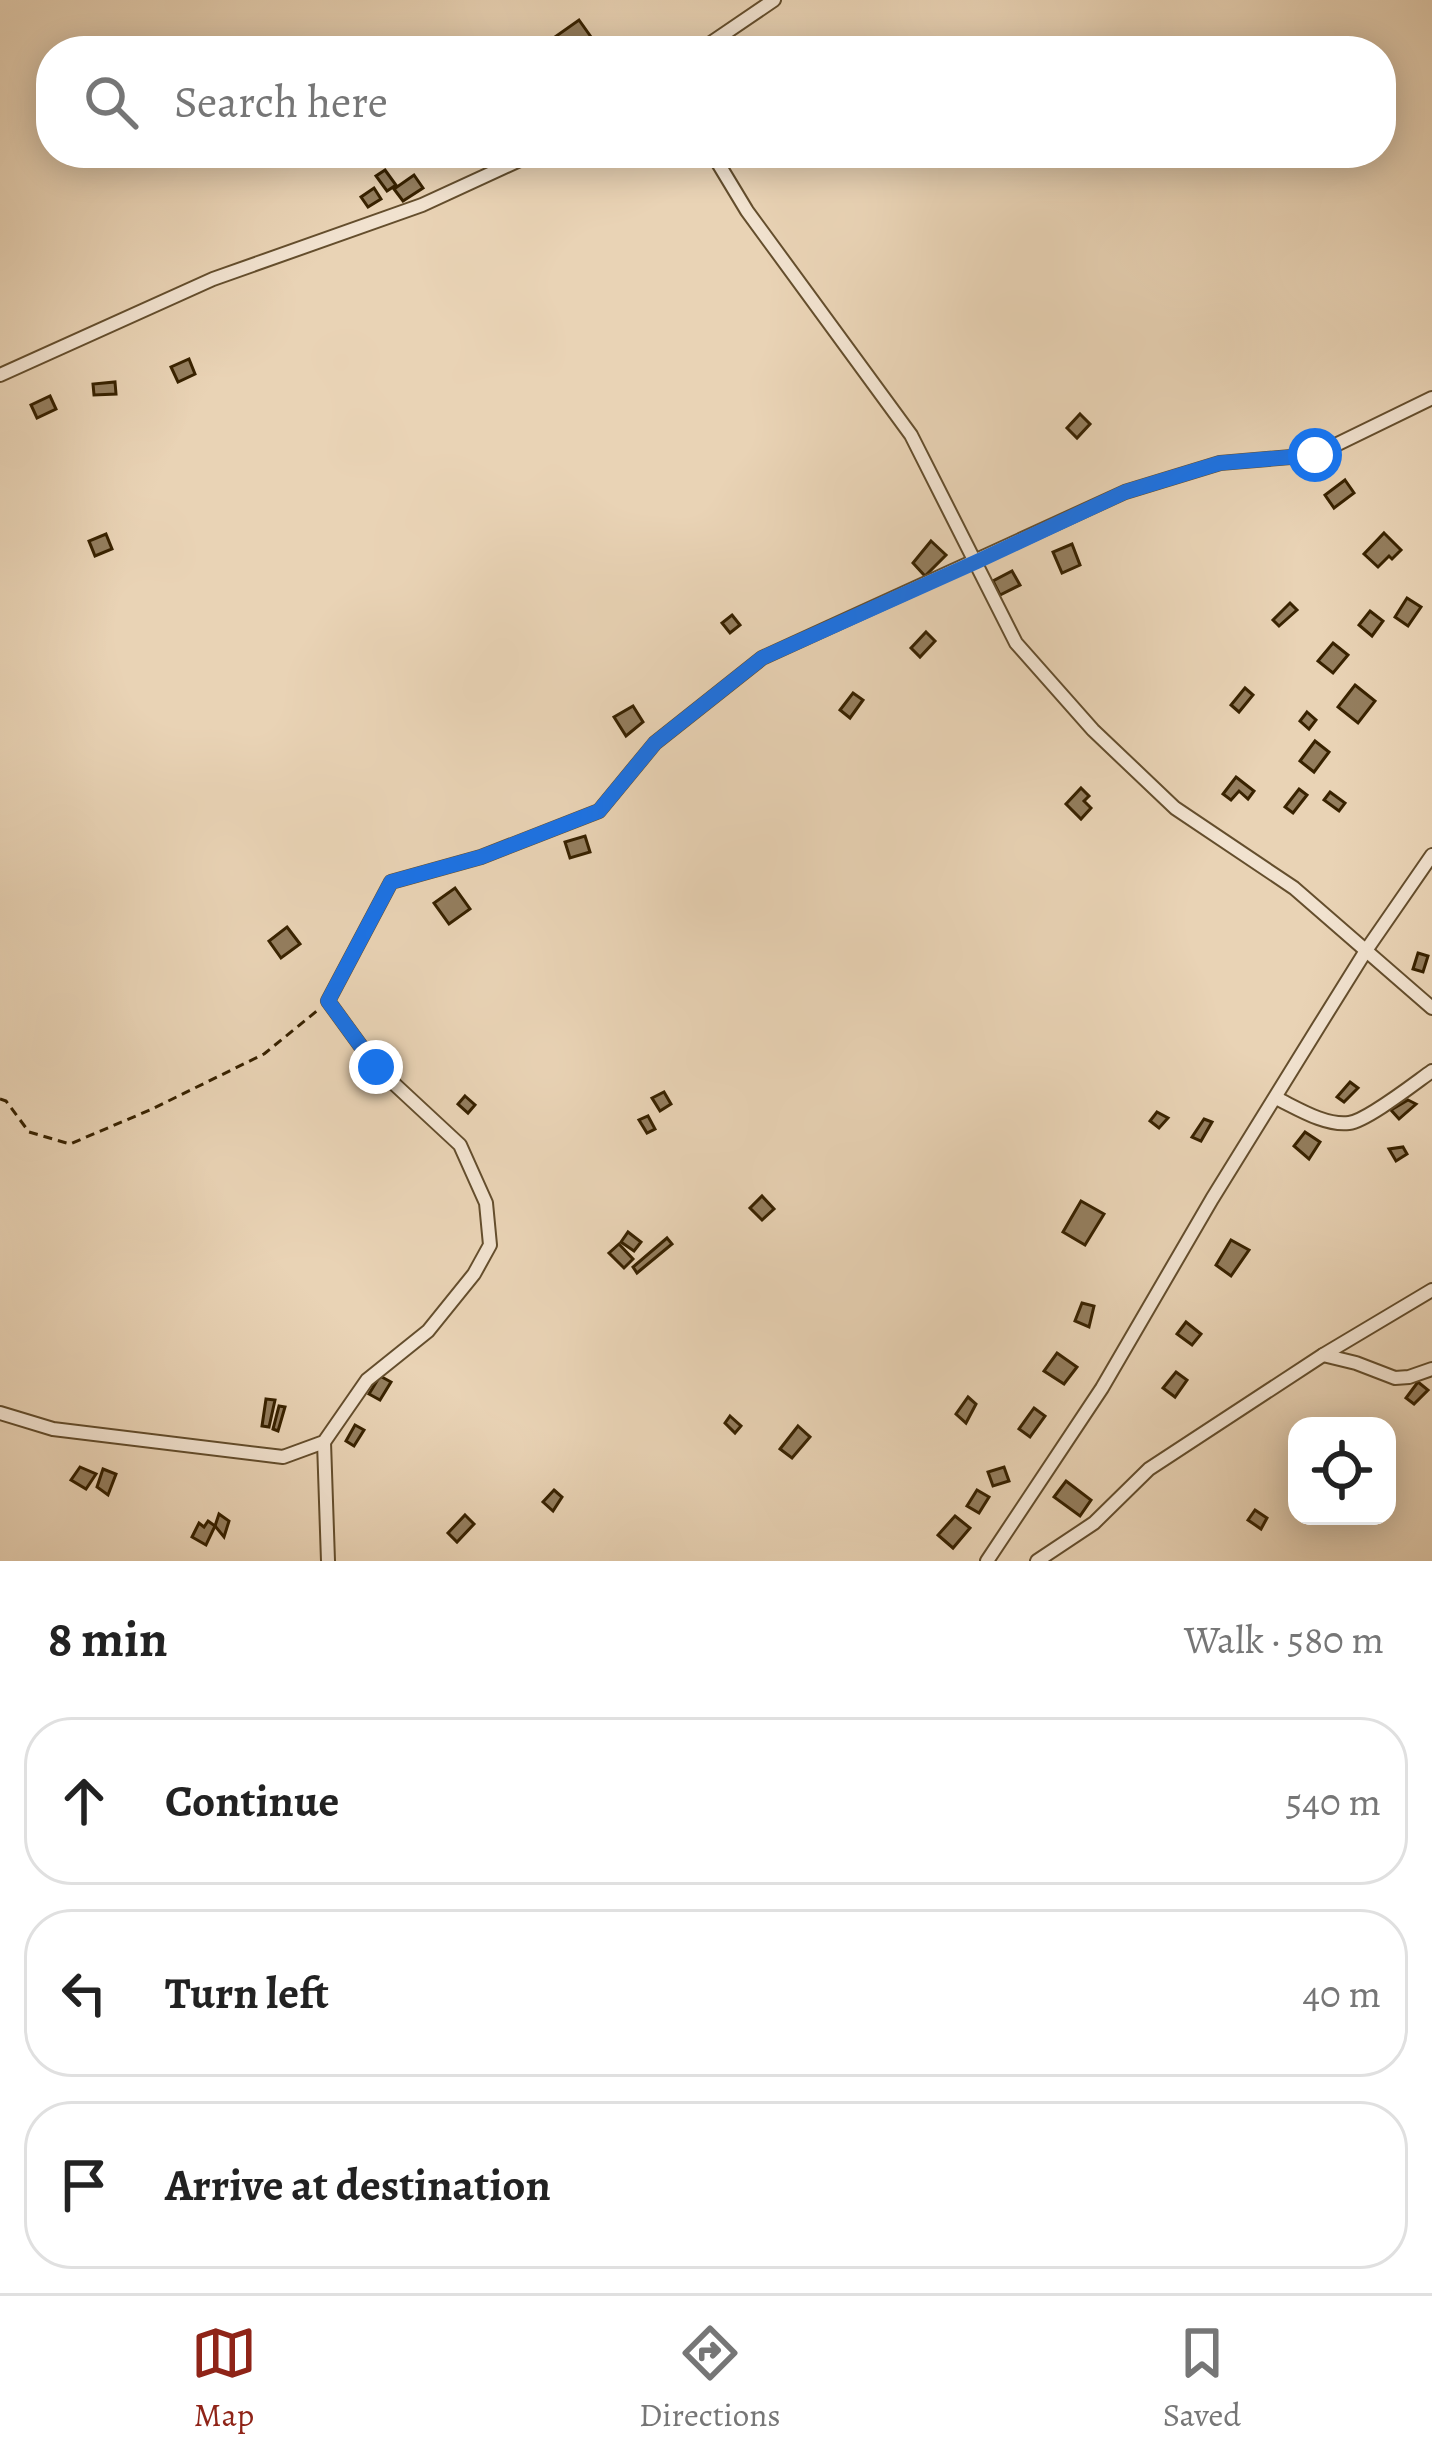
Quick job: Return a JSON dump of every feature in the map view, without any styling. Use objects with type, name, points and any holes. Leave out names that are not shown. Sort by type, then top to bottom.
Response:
[{"type":"street","points":[[716,36],[750,7],[774,0]]},
{"type":"street","points":[[0,375],[213,279],[422,205],[503,168]]},
{"type":"street","points":[[721,168],[746,211],[911,435],[1016,643],[1093,730],[1175,808],[1294,888],[1432,1008]]},
{"type":"street","points":[[0,1413],[53,1429],[283,1457],[324,1442],[367,1381],[428,1331],[474,1274],[490,1245],[486,1203],[460,1144],[376,1067],[328,1001],[391,882],[481,857],[599,811],[655,743],[762,658],[1125,492],[1220,463],[1315,455],[1432,398]]},
{"type":"street","points":[[987,1561],[1102,1388],[1212,1199],[1367,949],[1432,855]]},
{"type":"street","points":[[1276,1098],[1322,1119],[1348,1124],[1432,1071]]},
{"type":"street","points":[[1037,1561],[1094,1522],[1149,1469],[1432,1290]]},
{"type":"street","points":[[1324,1355],[1395,1378],[1432,1369]]},
{"type":"street","points":[[324,1442],[328,1561]]},
{"type":"path","points":[[0,1099],[29,1132],[70,1144],[264,1054],[328,1001]]},
{"type":"building","points":[[579,20],[590,36],[556,36]]},
{"type":"building","points":[[385,170],[396,185],[387,191],[376,176]]},
{"type":"building","points":[[414,175],[423,188],[403,201],[394,189]]},
{"type":"building","points":[[374,188],[381,199],[368,207],[361,197]]},
{"type":"building","points":[[189,359],[195,374],[178,382],[171,367]]},
{"type":"building","points":[[115,382],[116,394],[94,395],[93,384]]},
{"type":"building","points":[[50,396],[56,409],[37,418],[31,405]]},
{"type":"building","points":[[1080,414],[1090,424],[1077,438],[1067,428]]},
{"type":"building","points":[[1345,480],[1354,493],[1334,508],[1325,495]]},
{"type":"building","points":[[1384,533],[1401,550],[1378,567],[1364,554]]},
{"type":"building","points":[[106,534],[112,549],[95,556],[89,541]]},
{"type":"building","points":[[931,541],[946,555],[925,576],[913,563]]},
{"type":"building","points":[[1072,544],[1080,565],[1062,573],[1053,552]]},
{"type":"building","points":[[1012,571],[1020,585],[1000,595],[993,581]]},
{"type":"building","points":[[1407,598],[1421,607],[1408,626],[1395,617]]},
{"type":"building","points":[[1290,603],[1297,610],[1279,626],[1273,620]]},
{"type":"building","points":[[1370,611],[1383,621],[1372,636],[1359,625]]},
{"type":"building","points":[[732,615],[740,625],[730,633],[722,623]]},
{"type":"building","points":[[926,632],[935,641],[920,657],[911,648]]},
{"type":"building","points":[[1333,643],[1348,655],[1333,673],[1318,661]]},
{"type":"building","points":[[1355,685],[1375,701],[1358,723],[1338,707]]},
{"type":"building","points":[[1245,688],[1253,695],[1239,712],[1231,705]]},
{"type":"building","points":[[853,693],[863,700],[850,718],[840,710]]},
{"type":"building","points":[[633,706],[643,722],[626,736],[614,717]]},
{"type":"building","points":[[1307,712],[1316,720],[1309,729],[1300,721]]},
{"type":"building","points":[[1315,741],[1329,752],[1314,772],[1300,761]]},
{"type":"building","points":[[1236,777],[1254,791],[1248,799],[1239,791],[1231,800],[1223,794]]},
{"type":"building","points":[[1081,788],[1091,808],[1081,819],[1066,804]]},
{"type":"building","points":[[1299,789],[1307,795],[1293,813],[1285,807]]},
{"type":"building","points":[[1330,792],[1345,803],[1339,811],[1324,800]]},
{"type":"building","points":[[585,836],[590,852],[570,858],[565,842]]},
{"type":"building","points":[[455,888],[470,909],[449,924],[434,903]]},
{"type":"building","points":[[287,927],[300,944],[281,958],[269,941]]},
{"type":"building","points":[[1418,953],[1428,956],[1423,972],[1413,969]]},
{"type":"building","points":[[1350,1082],[1358,1088],[1344,1102],[1337,1097]]},
{"type":"building","points":[[664,1092],[671,1104],[660,1111],[652,1098]]},
{"type":"building","points":[[465,1096],[475,1105],[468,1113],[458,1104]]},
{"type":"building","points":[[1408,1100],[1416,1104],[1399,1119],[1391,1110]]},
{"type":"building","points":[[1157,1112],[1168,1118],[1159,1128],[1150,1121]]},
{"type":"building","points":[[648,1116],[655,1129],[647,1133],[639,1120]]},
{"type":"building","points":[[1204,1119],[1212,1122],[1201,1141],[1192,1137]]},
{"type":"building","points":[[1305,1132],[1320,1142],[1309,1159],[1294,1146]]},
{"type":"building","points":[[1403,1147],[1407,1154],[1396,1161],[1389,1149]]},
{"type":"building","points":[[762,1196],[774,1209],[762,1220],[750,1208]]},
{"type":"building","points":[[1081,1201],[1104,1214],[1085,1245],[1063,1232]]},
{"type":"building","points":[[628,1232],[641,1242],[634,1251],[621,1242]]},
{"type":"building","points":[[667,1238],[672,1244],[637,1273],[633,1267]]},
{"type":"building","points":[[1231,1240],[1249,1250],[1231,1276],[1216,1265]]},
{"type":"building","points":[[619,1244],[633,1259],[624,1268],[609,1253]]},
{"type":"building","points":[[1082,1303],[1094,1306],[1089,1327],[1075,1321]]},
{"type":"building","points":[[1186,1322],[1201,1334],[1192,1345],[1177,1334]]},
{"type":"building","points":[[1057,1353],[1077,1367],[1064,1384],[1044,1371]]},
{"type":"building","points":[[1176,1372],[1187,1380],[1175,1397],[1163,1388]]},
{"type":"building","points":[[380,1376],[391,1382],[380,1400],[369,1394]]},
{"type":"building","points":[[1418,1382],[1428,1390],[1414,1404],[1406,1398]]},
{"type":"building","points":[[968,1397],[976,1404],[966,1423],[956,1414]]},
{"type":"building","points":[[266,1399],[275,1400],[269,1427],[262,1426]]},
{"type":"building","points":[[279,1406],[285,1407],[278,1431],[273,1429]]},
{"type":"building","points":[[1034,1408],[1045,1416],[1030,1437],[1019,1429]]},
{"type":"building","points":[[730,1416],[741,1426],[735,1433],[725,1423]]},
{"type":"building","points":[[355,1425],[364,1430],[354,1446],[346,1441]]},
{"type":"building","points":[[798,1426],[810,1437],[792,1458],[780,1449]]},
{"type":"building","points":[[80,1467],[96,1474],[86,1489],[71,1480]]},
{"type":"building","points":[[1004,1467],[1009,1481],[993,1486],[988,1472]]},
{"type":"building","points":[[103,1469],[116,1474],[108,1495],[97,1487]]},
{"type":"building","points":[[1066,1481],[1091,1500],[1080,1516],[1054,1497]]},
{"type":"building","points":[[554,1490],[562,1497],[553,1511],[543,1502]]},
{"type":"building","points":[[977,1490],[989,1497],[979,1513],[967,1506]]},
{"type":"building","points":[[1255,1510],[1267,1518],[1261,1529],[1248,1520]]},
{"type":"building","points":[[219,1514],[229,1521],[224,1537],[215,1526]]},
{"type":"building","points":[[465,1515],[474,1524],[457,1542],[448,1533]]},
{"type":"building","points":[[955,1516],[970,1528],[953,1548],[938,1535]]},
{"type":"building","points":[[208,1521],[215,1526],[206,1545],[192,1537],[199,1523],[204,1527]]},
{"type":"route","points":[[376,1067],[328,1001],[391,882],[481,857],[599,811],[655,743],[762,658],[1125,492],[1220,463],[1315,455]]}]
